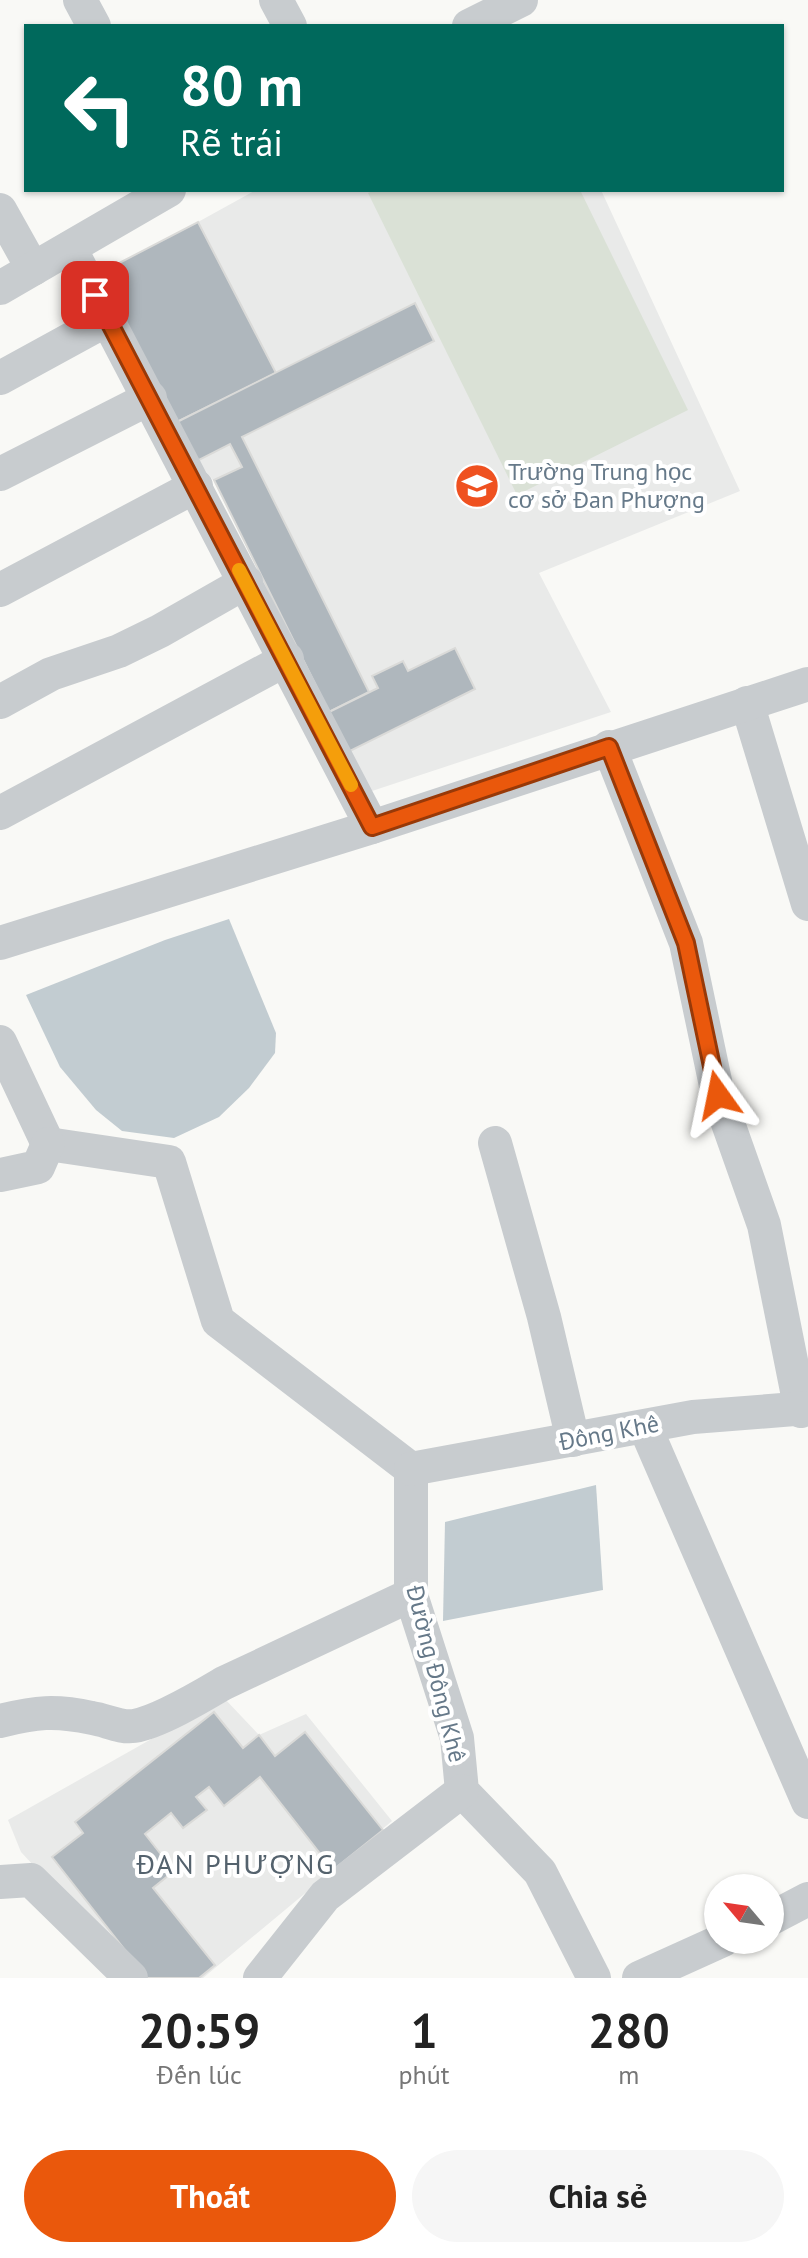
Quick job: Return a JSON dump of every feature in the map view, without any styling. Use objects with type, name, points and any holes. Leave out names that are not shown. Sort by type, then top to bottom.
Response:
[{"type":"street","points":[[80,0],[93,24]]},
{"type":"street","points":[[276,0],[289,24]]},
{"type":"street","points":[[471,16],[521,0]]},
{"type":"street","points":[[0,288],[166,192]]},
{"type":"street","points":[[0,210],[33,269]]},
{"type":"street","points":[[70,248],[372,827]]},
{"type":"street","points":[[0,378],[108,319]]},
{"type":"street","points":[[0,474],[150,398]]},
{"type":"street","points":[[0,590],[196,486]]},
{"type":"street","points":[[0,702],[51,674],[119,651],[160,631],[246,582]]},
{"type":"street","points":[[0,813],[287,659]]},
{"type":"street","points":[[0,943],[372,827],[808,684]]},
{"type":"street","points":[[747,703],[808,904]]},
{"type":"street","points":[[609,747],[686,943],[718,1095],[764,1225],[805,1410]]},
{"type":"street","points":[[0,1042],[48,1144],[38,1167],[0,1175]]},
{"type":"street","points":[[495,1143],[544,1317],[573,1440]]},
{"type":"street","points":[[48,1144],[169,1162],[218,1321],[411,1469]]},
{"type":"street","name":"Đông Khê","points":[[411,1469],[693,1417],[805,1410]]},
{"type":"street","points":[[645,1427],[808,1802]]},
{"type":"street","name":"Đường Đông Khê","points":[[411,1469],[411,1595],[457,1738],[462,1791],[540,1872],[594,1978]]},
{"type":"street","points":[[0,1721],[37,1712],[51,1712],[136,1726],[411,1595]]},
{"type":"street","points":[[260,1978],[325,1896],[462,1791]]},
{"type":"street","points":[[0,1882],[31,1880],[131,1978]]},
{"type":"street","points":[[784,1912],[808,1899]]},
{"type":"street","points":[[639,1978],[704,1949]]},
{"type":"shaded area","name":"Trường Trung học cơ sở Đan Phượng","points":[[252,192],[602,192],[740,491],[539,573],[611,712],[369,792],[214,481],[197,461],[198,222]]},
{"type":"shaded area","points":[[581,192],[688,410],[517,495],[368,193]]},
{"type":"shaded area","points":[[229,919],[276,1033],[275,1053],[249,1088],[219,1117],[174,1138],[122,1131],[96,1110],[60,1067],[26,995],[165,940]]},
{"type":"shaded area","points":[[596,1485],[603,1590],[443,1621],[445,1522]]},
{"type":"shaded area","points":[[224,1698],[259,1735],[306,1714],[392,1821],[203,1978],[138,1978],[21,1852],[8,1820]]},
{"type":"building","points":[[198,222],[276,373],[177,422],[100,273]]},
{"type":"building","points":[[415,303],[434,341],[242,437],[369,692],[329,712],[214,480],[242,467],[230,444],[197,461],[177,422]]},
{"type":"building","points":[[455,648],[475,689],[348,752],[329,712],[378,688],[372,676],[403,661],[408,671]]},
{"type":"building","points":[[214,1712],[243,1748],[259,1735],[275,1756],[305,1732],[383,1830],[333,1870],[260,1777],[224,1806],[209,1787],[196,1797],[207,1810],[183,1828],[171,1813],[145,1834],[174,1871],[153,1888],[215,1965],[199,1978],[147,1978],[52,1857],[83,1833],[75,1822]]},
{"type":"slow traffic","points":[[239,570],[351,785]]},
{"type":"place","name":"Trường Trung học cơ sở Đan Phượng","points":[[477,486]]},
{"type":"district","name":"ĐAN PHƯỢNG","points":[[236,1864]]},
{"type":"route","points":[[95,295],[372,827],[609,747],[686,943],[718,1095]]}]
